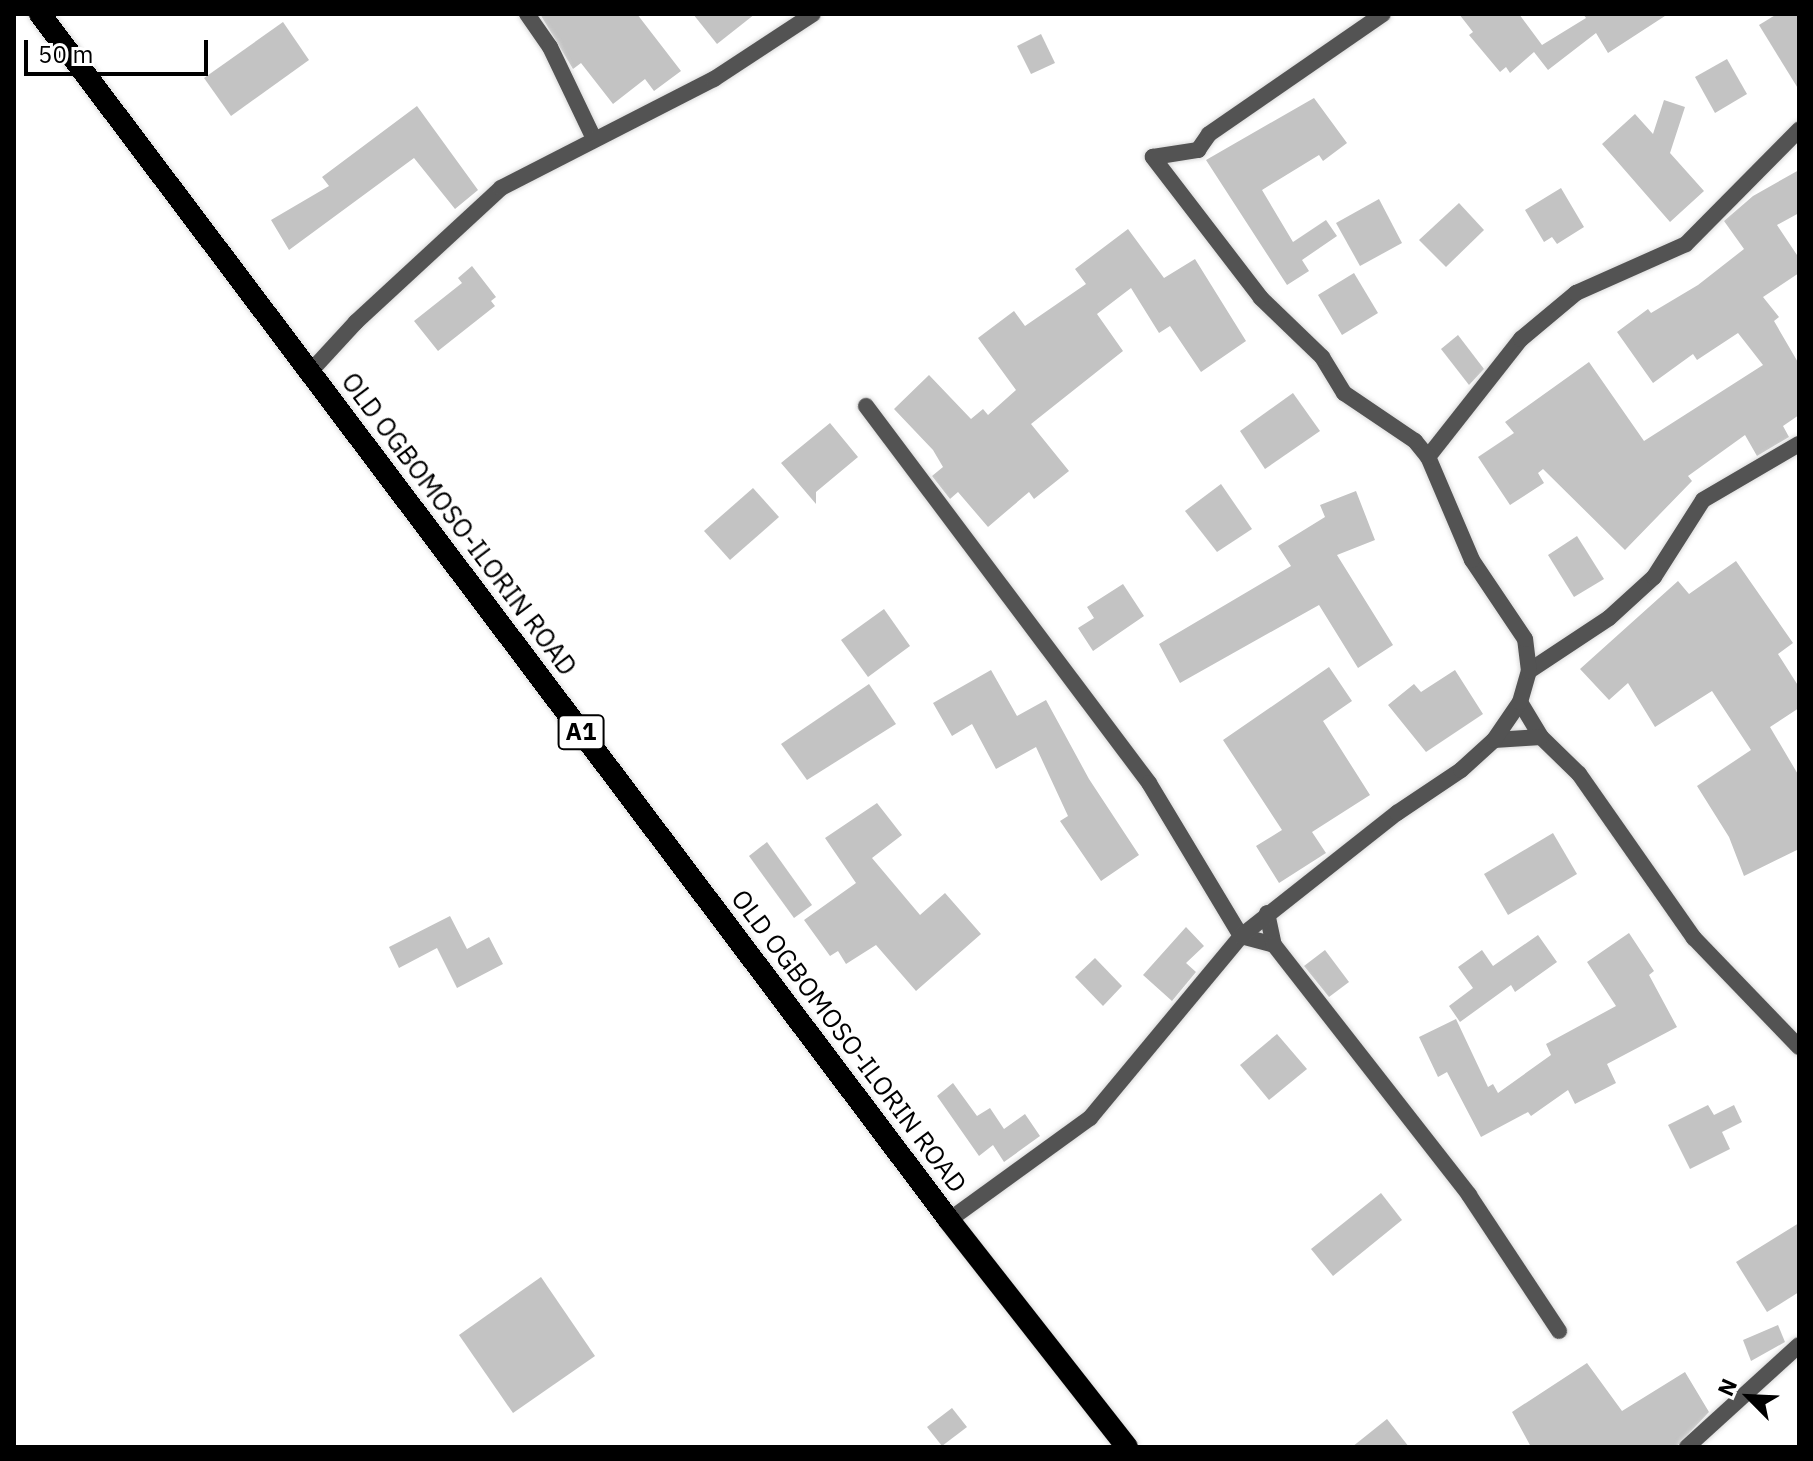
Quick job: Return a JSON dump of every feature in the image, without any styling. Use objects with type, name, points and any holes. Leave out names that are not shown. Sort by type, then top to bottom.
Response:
[{"type":"highway","name":"OLD OGBOMOSO-ILORIN ROAD","points":[[40,14],[949,1220],[1127,1447]]},
{"type":"street","points":[[527,14],[550,47],[594,139]]},
{"type":"street","points":[[309,373],[479,205],[501,188],[714,79],[813,14]]},
{"type":"street","points":[[949,1220],[1090,1118],[1241,936],[1267,913],[1461,770],[1494,740],[1520,702],[1529,671],[1525,639],[1472,560],[1428,457],[1415,441],[1344,393],[1322,357],[1261,298],[1153,157],[1198,150],[1209,134],[1383,14]]},
{"type":"street","points":[[1428,457],[1521,339],[1576,293],[1686,244],[1799,130]]},
{"type":"street","points":[[866,406],[1149,783],[1241,936],[1274,945]]},
{"type":"street","points":[[1529,671],[1609,618],[1654,577],[1703,500],[1799,444]]},
{"type":"street","points":[[1520,702],[1541,737],[1579,774],[1694,938],[1799,1047]]},
{"type":"street","points":[[1494,740],[1541,737]]},
{"type":"street","points":[[1267,913],[1274,945],[1469,1195],[1559,1331]]},
{"type":"street","points":[[1687,1447],[1799,1345]]},
{"type":"building","points":[[540,14],[637,14],[681,71],[654,91],[645,79],[613,104],[581,63],[573,69]]},
{"type":"building","points":[[693,14],[755,14],[717,44]]},
{"type":"building","points":[[1459,14],[1519,14],[1542,45],[1586,18],[1583,14],[1668,14],[1608,53],[1596,33],[1548,70],[1534,52],[1510,73],[1506,67],[1500,72],[1469,35],[1473,32]]},
{"type":"building","points":[[1777,14],[1799,14],[1799,90],[1759,25]]},
{"type":"building","points":[[283,22],[309,60],[231,116],[204,78]]},
{"type":"building","points":[[1041,34],[1055,63],[1031,74],[1017,46]]},
{"type":"building","points":[[1727,59],[1747,94],[1715,113],[1695,77]]},
{"type":"building","points":[[1314,98],[1347,143],[1323,161],[1319,155],[1262,190],[1293,242],[1326,220],[1337,236],[1302,260],[1309,271],[1287,285],[1206,160]]},
{"type":"building","points":[[1664,100],[1685,107],[1670,153],[1704,191],[1670,222],[1602,144],[1635,114],[1653,134]]},
{"type":"building","points":[[417,106],[478,190],[455,209],[414,158],[289,250],[271,220],[329,186],[322,177]]},
{"type":"building","points":[[1799,170],[1799,213],[1777,225],[1799,258],[1799,273],[1763,297],[1779,317],[1774,321],[1799,364],[1799,415],[1783,426],[1789,437],[1757,456],[1745,435],[1688,476],[1692,481],[1625,550],[1543,469],[1538,473],[1544,483],[1510,505],[1478,457],[1514,433],[1505,422],[1589,362],[1644,441],[1763,365],[1738,333],[1697,360],[1693,354],[1653,383],[1617,332],[1648,309],[1651,313],[1698,285],[1744,249],[1724,221],[1753,196]]},
{"type":"building","points":[[1561,188],[1584,227],[1557,244],[1552,237],[1544,242],[1525,210]]},
{"type":"building","points":[[1379,199],[1402,243],[1360,266],[1336,223]]},
{"type":"building","points":[[1459,203],[1484,230],[1446,267],[1419,240]]},
{"type":"building","points":[[1128,229],[1164,278],[1195,259],[1246,341],[1201,372],[1170,326],[1159,333],[1131,288],[1097,314],[1123,351],[1031,424],[1069,471],[1034,499],[1029,492],[988,527],[958,492],[950,499],[932,476],[943,467],[933,450],[894,409],[929,375],[971,419],[983,409],[988,415],[1016,390],[978,338],[1014,311],[1025,326],[1086,284],[1075,269]]},
{"type":"building","points":[[472,266],[496,297],[491,301],[495,306],[438,351],[414,321],[462,283],[458,278]]},
{"type":"building","points":[[1354,273],[1378,313],[1342,335],[1318,295]]},
{"type":"building","points":[[1458,335],[1484,369],[1469,385],[1441,349]]},
{"type":"building","points":[[1293,393],[1320,431],[1265,469],[1240,431]]},
{"type":"building","points":[[830,423],[858,457],[816,492],[816,504],[781,463]]},
{"type":"building","points":[[1221,484],[1252,529],[1217,552],[1185,511]]},
{"type":"building","points":[[753,488],[779,517],[730,560],[704,531]]},
{"type":"building","points":[[1356,491],[1375,540],[1337,555],[1393,645],[1358,668],[1319,605],[1180,683],[1159,644],[1291,566],[1278,546],[1325,517],[1320,505]]},
{"type":"building","points":[[1577,536],[1604,579],[1574,597],[1548,555]]},
{"type":"building","points":[[1736,561],[1793,643],[1778,654],[1799,687],[1799,708],[1770,727],[1799,776],[1799,849],[1744,876],[1729,837],[1697,786],[1751,750],[1712,691],[1655,727],[1628,683],[1609,700],[1580,669],[1678,581],[1689,594]]},
{"type":"building","points":[[1123,584],[1144,616],[1093,651],[1078,628],[1094,618],[1087,607]]},
{"type":"building","points":[[884,609],[910,646],[868,677],[841,640]]},
{"type":"building","points":[[1329,667],[1352,701],[1323,721],[1370,795],[1312,832],[1326,853],[1279,883],[1256,846],[1282,830],[1223,740]]},
{"type":"building","points":[[991,670],[1017,716],[1046,700],[1089,779],[1139,855],[1101,881],[1060,821],[1068,816],[1036,747],[996,769],[972,724],[952,736],[933,703]]},
{"type":"building","points":[[1455,670],[1483,714],[1426,752],[1388,705],[1414,684],[1421,692]]},
{"type":"building","points":[[869,684],[896,724],[807,780],[781,744]]},
{"type":"building","points":[[877,803],[902,835],[872,858],[920,915],[945,893],[981,934],[916,991],[876,945],[846,964],[838,951],[830,956],[804,920],[856,883],[825,838]]},
{"type":"building","points":[[1553,833],[1577,874],[1508,915],[1484,874]]},
{"type":"building","points":[[767,842],[812,905],[794,918],[749,856]]},
{"type":"building","points":[[450,916],[467,949],[489,937],[503,964],[457,988],[437,948],[399,968],[389,947]]},
{"type":"building","points":[[1186,927],[1204,946],[1186,963],[1196,972],[1172,1001],[1143,975]]},
{"type":"building","points":[[1629,933],[1654,971],[1649,975],[1677,1027],[1607,1064],[1616,1083],[1575,1104],[1568,1090],[1531,1116],[1528,1112],[1481,1137],[1447,1072],[1438,1077],[1419,1037],[1456,1019],[1488,1087],[1493,1084],[1498,1093],[1551,1055],[1546,1044],[1616,1006],[1587,962]]},
{"type":"building","points":[[1538,935],[1557,962],[1515,992],[1511,985],[1460,1022],[1449,1006],[1473,988],[1458,967],[1482,950],[1493,966]]},
{"type":"building","points":[[1325,950],[1349,982],[1329,997],[1304,966]]},
{"type":"building","points":[[1095,958],[1122,986],[1103,1006],[1075,977]]},
{"type":"building","points":[[1277,1034],[1307,1069],[1269,1100],[1240,1065]]},
{"type":"building","points":[[953,1083],[977,1116],[990,1108],[1004,1129],[1025,1114],[1040,1136],[1004,1162],[993,1145],[979,1156],[937,1096]]},
{"type":"building","points":[[1708,1105],[1714,1115],[1734,1105],[1742,1122],[1722,1132],[1730,1149],[1690,1169],[1668,1125]]},
{"type":"building","points":[[1381,1193],[1402,1220],[1333,1276],[1311,1249]]},
{"type":"building","points":[[1799,1223],[1799,1292],[1767,1312],[1736,1262]]},
{"type":"building","points":[[541,1277],[595,1356],[513,1413],[459,1335]]},
{"type":"building","points":[[1778,1325],[1785,1342],[1751,1361],[1743,1340]]},
{"type":"building","points":[[1587,1363],[1622,1411],[1685,1372],[1709,1412],[1676,1447],[1531,1447],[1512,1412]]},
{"type":"building","points":[[952,1408],[967,1427],[942,1446],[927,1427]]},
{"type":"building","points":[[1387,1419],[1409,1447],[1352,1447]]}]
